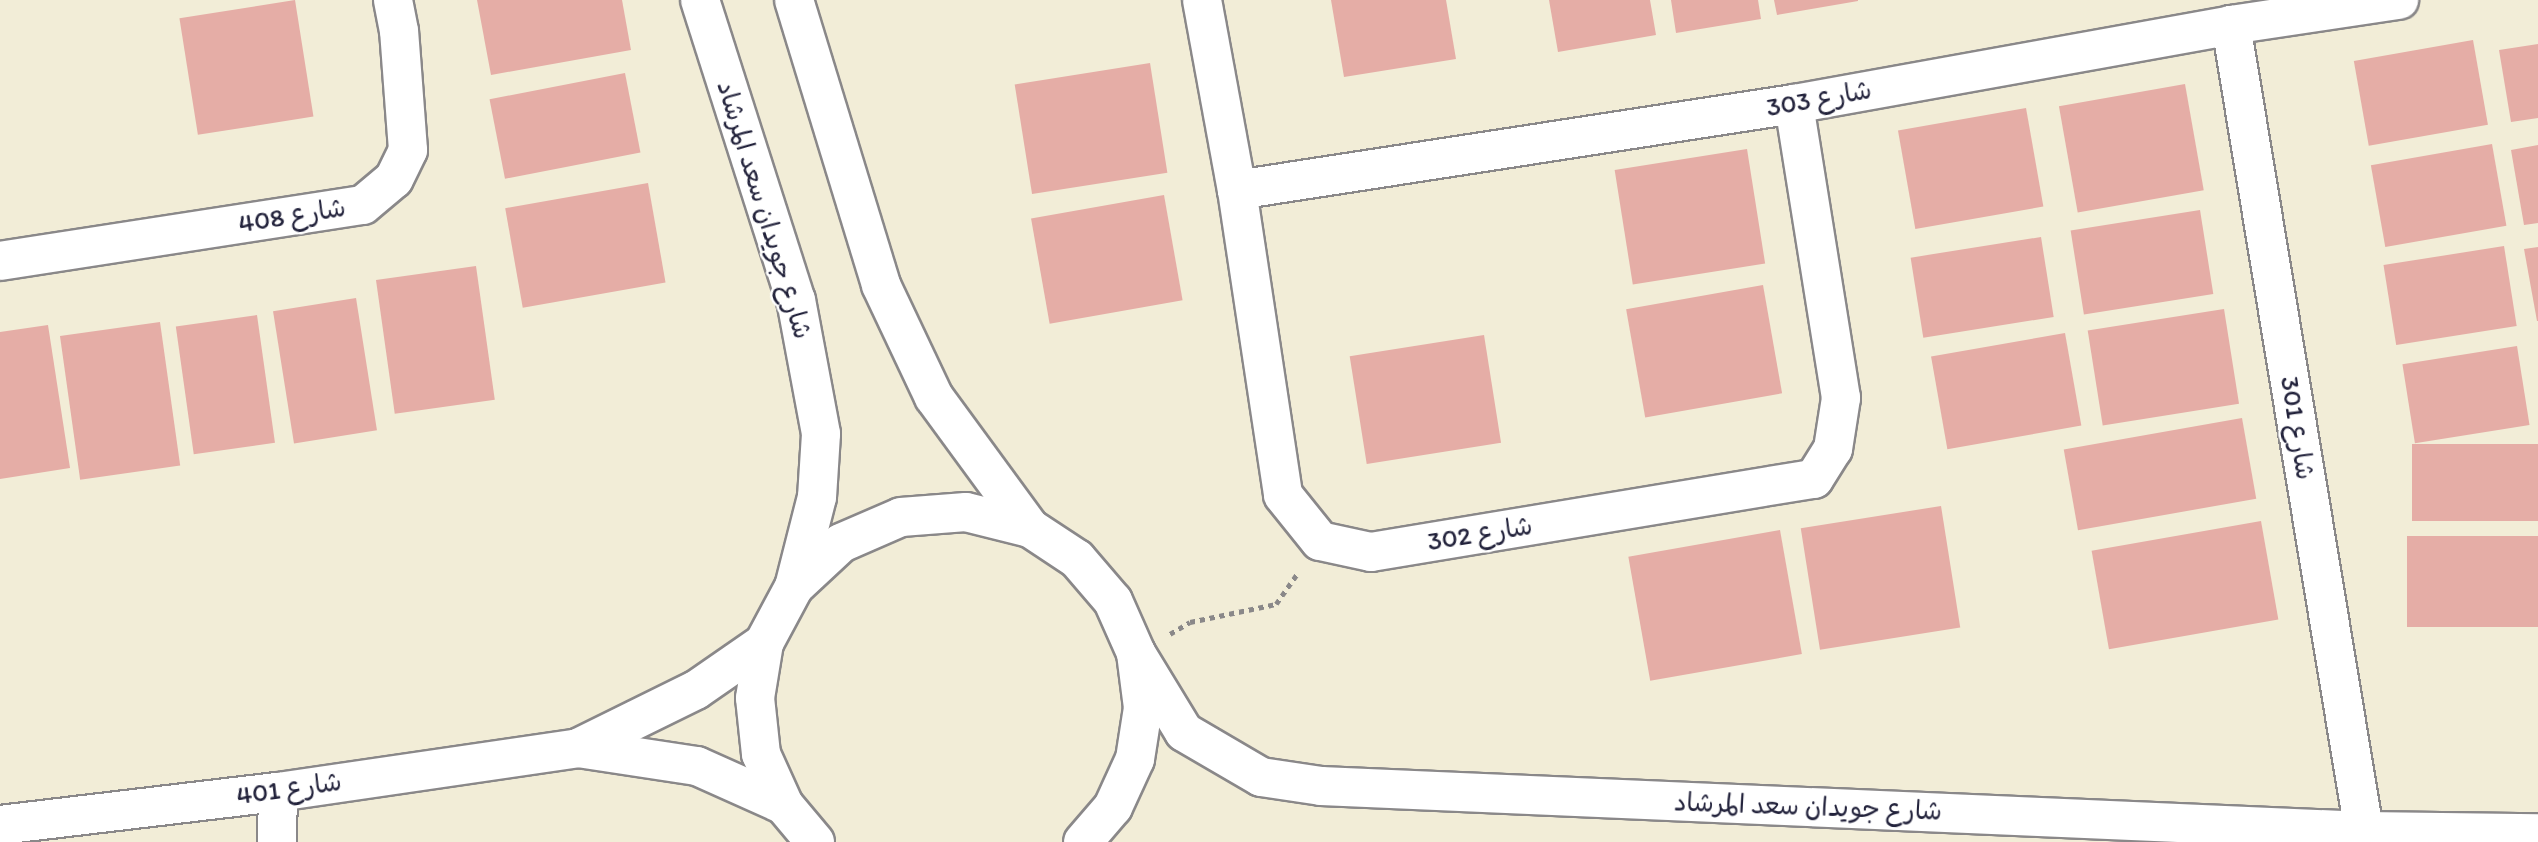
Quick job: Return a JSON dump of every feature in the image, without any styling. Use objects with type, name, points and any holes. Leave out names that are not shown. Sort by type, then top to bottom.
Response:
[{"type":"street","name":"شارع 408","points":[[0,261],[363,205],[394,179],[408,150],[399,31],[393,0]]},
{"type":"street","name":"شارع جويدان سعد المرشاد","points":[[700,0],[796,299],[821,434],[817,497],[794,587]]},
{"type":"street","points":[[794,0],[881,285],[934,397],[1030,528]]},
{"type":"street","points":[[1202,0],[1237,190],[1283,495],[1320,541]]},
{"type":"street","name":"شارع 303","points":[[1237,190],[1794,104],[2231,25],[2399,0]]},
{"type":"street","name":"شارع 301","points":[[2231,25],[2364,831]]},
{"type":"street","name":"شارع 302","points":[[1320,541],[1370,552],[1814,479],[1833,449],[1841,398],[1794,104]]},
{"type":"street","points":[[815,842],[784,805],[761,754],[755,698],[764,643],[794,587],[841,543],[901,517],[966,512],[1030,528],[1077,559],[1113,601],[1136,653],[1143,708],[1135,759],[1113,807],[1083,842]]},
{"type":"street","name":"شارع 401","points":[[578,748],[695,690],[764,643]]},
{"type":"street","name":"شارع جويدان سعد المرشاد","points":[[1136,653],[1184,732],[1261,777],[1321,786],[2364,831],[2538,833]]},
{"type":"street","name":"شارع 401","points":[[0,825],[278,792],[578,748],[697,766],[784,805]]},
{"type":"street","points":[[277,842],[278,792]]},
{"type":"path","points":[[1136,653],[1190,622],[1276,604],[1320,541]]},
{"type":"building","points":[[295,0],[313,117],[198,135],[179,18]]},
{"type":"building","points":[[477,0],[622,0],[631,50],[491,75]]},
{"type":"building","points":[[1331,0],[1446,0],[1456,59],[1344,77]]},
{"type":"building","points":[[1549,0],[1650,0],[1656,35],[1558,52]]},
{"type":"building","points":[[1671,0],[1758,0],[1761,19],[1676,33]]},
{"type":"building","points":[[1774,0],[1858,0],[1858,1],[1777,15]]},
{"type":"building","points":[[2473,40],[2488,125],[2369,146],[2354,61]]},
{"type":"building","points":[[2538,44],[2538,118],[2511,122],[2499,50]]},
{"type":"building","points":[[1150,63],[1167,173],[1032,194],[1015,84]]},
{"type":"building","points":[[625,73],[640,153],[505,179],[490,99]]},
{"type":"building","points":[[2185,84],[2204,190],[2078,213],[2059,106]]},
{"type":"building","points":[[2026,108],[2043,206],[1915,229],[1898,131]]},
{"type":"building","points":[[2492,144],[2506,226],[2385,247],[2371,165]]},
{"type":"building","points":[[2538,145],[2538,223],[2524,225],[2511,150]]},
{"type":"building","points":[[1747,149],[1765,264],[1633,285],[1615,170]]},
{"type":"building","points":[[648,183],[666,282],[523,308],[505,208]]},
{"type":"building","points":[[1164,195],[1183,300],[1050,324],[1031,218]]},
{"type":"building","points":[[2200,210],[2213,294],[2084,314],[2071,230]]},
{"type":"building","points":[[2041,237],[2054,317],[1923,338],[1911,258]]},
{"type":"building","points":[[2504,246],[2517,326],[2396,345],[2384,265]]},
{"type":"building","points":[[2538,247],[2538,321],[2537,321],[2524,249]]},
{"type":"building","points":[[476,266],[495,400],[395,414],[376,280]]},
{"type":"building","points":[[1763,285],[1782,393],[1645,417],[1626,309]]},
{"type":"building","points":[[356,298],[377,430],[294,443],[273,311]]},
{"type":"building","points":[[2224,309],[2239,404],[2103,425],[2088,331]]},
{"type":"building","points":[[257,315],[275,443],[194,454],[176,326]]},
{"type":"building","points":[[160,322],[180,466],[80,480],[60,336]]},
{"type":"building","points":[[48,325],[70,468],[0,479],[0,332]]},
{"type":"building","points":[[2065,333],[2081,426],[1947,449],[1931,357]]},
{"type":"building","points":[[1484,335],[1501,443],[1367,464],[1350,356]]},
{"type":"building","points":[[2517,346],[2530,425],[2415,443],[2402,364]]},
{"type":"building","points":[[2242,418],[2256,499],[2078,530],[2064,449]]},
{"type":"building","points":[[2412,444],[2538,444],[2538,521],[2412,521]]},
{"type":"building","points":[[1941,506],[1960,627],[1820,650],[1801,528]]},
{"type":"building","points":[[2261,521],[2278,619],[2109,649],[2092,551]]},
{"type":"building","points":[[1780,530],[1802,654],[1650,681],[1628,557]]},
{"type":"building","points":[[2407,536],[2538,536],[2538,627],[2407,627]]}]
